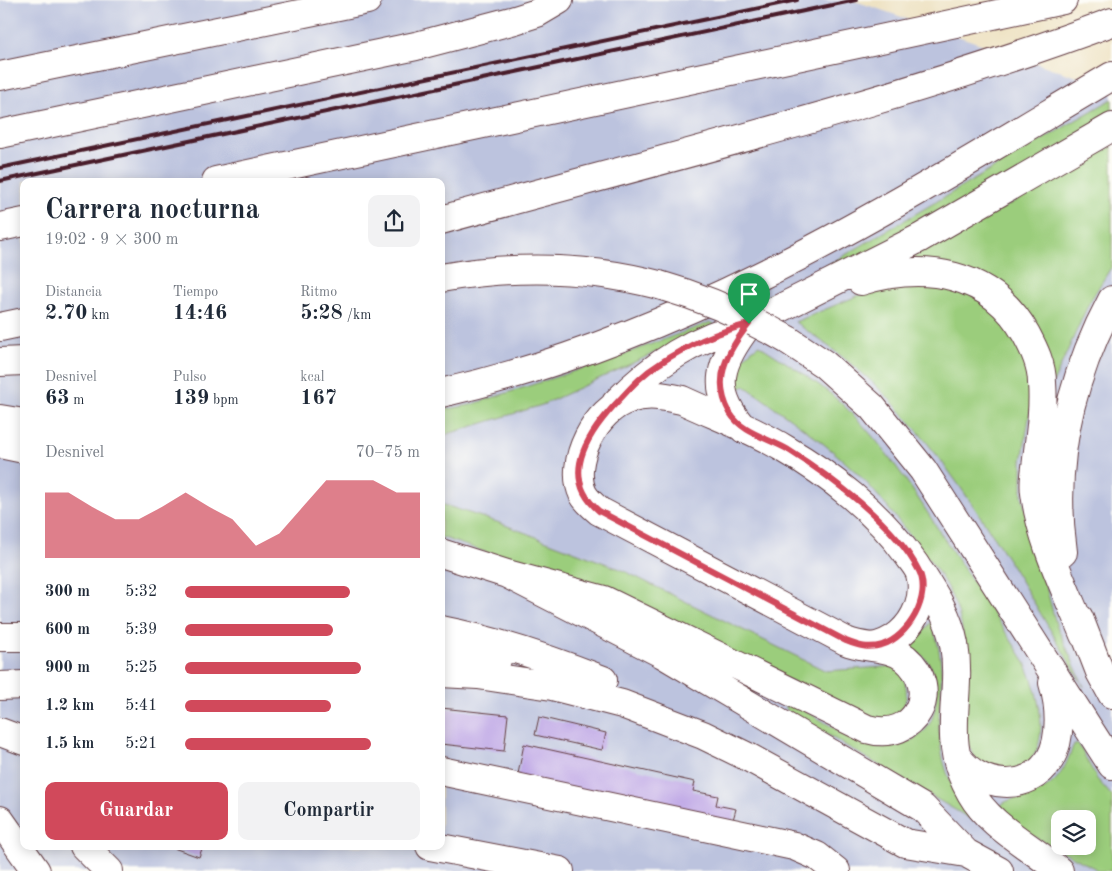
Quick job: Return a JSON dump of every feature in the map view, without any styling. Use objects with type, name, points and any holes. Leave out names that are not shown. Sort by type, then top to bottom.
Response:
[{"type":"street","points":[[0,76],[367,0]]},
{"type":"street","points":[[0,134],[416,46],[537,13],[559,0]]},
{"type":"street","points":[[230,178],[1063,0]]},
{"type":"street","points":[[445,219],[916,88],[1010,58],[1112,22]]},
{"type":"street","points":[[445,392],[551,363],[616,341],[685,313],[854,228],[1112,76]]},
{"type":"street","points":[[445,554],[507,574],[604,600],[866,729],[890,732],[910,722],[918,713],[923,687],[918,675],[904,658],[896,652],[864,647],[846,641],[599,511],[583,494],[579,468],[589,439],[606,413],[641,377],[659,364],[720,331],[749,324],[920,238],[1112,127]]},
{"type":"street","points":[[0,227],[20,223]]},
{"type":"street","points":[[445,278],[505,270],[546,268],[626,276],[696,296],[748,317],[788,340],[845,382],[872,407],[900,440],[943,500],[1112,765]]},
{"type":"street","points":[[802,298],[892,272],[929,272],[948,274],[983,288],[1012,313],[1039,361],[1042,381],[1043,403],[1034,490],[1037,507],[1050,550],[1084,635],[1112,694]]},
{"type":"street","points":[[1084,635],[1066,572],[1060,529],[1059,484],[1064,437],[1072,392],[1085,354],[1112,300]]},
{"type":"street","points":[[0,327],[20,323]]},
{"type":"street","points":[[744,428],[731,414],[725,401],[722,373],[731,346],[749,324]]},
{"type":"street","points":[[0,362],[20,361]]},
{"type":"street","points":[[606,413],[628,399],[653,395],[682,400],[744,428],[803,459],[870,512],[893,535],[940,603],[954,644],[956,670],[952,737],[956,755],[971,794],[992,820],[1059,871]]},
{"type":"street","points":[[0,419],[20,422]]},
{"type":"street","points":[[0,444],[20,448]]},
{"type":"street","points":[[872,647],[893,640],[900,635],[916,613],[922,593],[920,572]]},
{"type":"street","points":[[507,574],[663,654],[817,743],[923,808],[966,853],[999,871]]},
{"type":"street","points":[[445,631],[504,644],[636,691],[668,706],[748,757],[905,843],[966,853]]},
{"type":"street","points":[[0,638],[20,637]]},
{"type":"street","points":[[445,653],[522,663],[603,680]]},
{"type":"street","points":[[956,755],[966,769],[991,782],[1006,784],[1019,782],[1042,769],[1050,758],[1058,731],[1058,711],[1048,666]]},
{"type":"street","points":[[445,673],[507,679],[588,694],[659,717],[748,757]]},
{"type":"street","points":[[0,686],[20,686]]},
{"type":"street","points":[[0,732],[20,739]]},
{"type":"street","points":[[445,772],[794,846],[817,856],[836,871]]},
{"type":"street","points":[[0,820],[20,848]]},
{"type":"street","points":[[445,849],[560,871]]},
{"type":"street","points":[[21,850],[36,871]]},
{"type":"street","points":[[39,850],[45,871]]},
{"type":"street","points":[[88,850],[108,871]]},
{"type":"street","points":[[97,850],[108,871]]},
{"type":"shaded area","points":[[0,0],[852,0],[1112,89],[1112,871],[0,871]]},
{"type":"green space","points":[[1112,99],[1112,117],[932,224],[760,305],[755,302],[828,265]]},
{"type":"green space","points":[[1112,146],[1112,266],[1089,303],[1053,383],[1021,310],[896,264],[961,232]]},
{"type":"green space","points":[[912,280],[971,294],[994,311],[1015,336],[1028,364],[1033,393],[1022,461],[1022,496],[1056,624],[1084,687],[1019,577],[973,505],[922,436],[871,381],[834,350],[795,322],[862,294]]},
{"type":"green space","points":[[711,322],[715,325],[542,405],[445,435],[445,409],[470,405],[608,360]]},
{"type":"green space","points":[[759,345],[831,394],[856,417],[884,450],[1020,654],[1034,685],[1039,704],[1041,724],[1039,742],[1033,756],[1021,766],[1003,769],[980,763],[969,745],[963,712],[964,655],[961,623],[952,597],[931,562],[865,481],[837,455],[745,386],[738,389],[735,382],[736,369],[743,358]]},
{"type":"green space","points":[[445,505],[497,522],[620,569],[826,671],[897,666],[906,685],[905,702],[895,715],[886,719],[875,720],[584,586],[445,538]]},
{"type":"green space","points":[[931,622],[937,639],[941,666],[942,685],[939,725],[942,755],[949,778],[974,821],[787,711],[784,705],[793,703],[848,736],[870,745],[890,747],[911,741],[926,729],[935,710],[936,688],[933,671],[925,658],[911,648]]},
{"type":"green space","points":[[1078,743],[1097,779],[1112,796],[1112,871],[1100,871],[1069,855],[1096,855],[1096,810],[1051,810],[1051,845],[1031,835],[998,808],[1006,802],[1034,794],[1050,785],[1061,773],[1073,746]]},
{"type":"building","points":[[445,708],[508,715],[504,751],[445,744]]},
{"type":"building","points":[[539,717],[606,733],[602,750],[535,735]]},
{"type":"building","points":[[524,744],[695,782],[693,791],[718,796],[716,805],[736,809],[731,827],[517,779]]},
{"type":"building","points":[[179,850],[202,850],[199,857]]},
{"type":"railway","points":[[0,168],[797,0]]},
{"type":"railway","points":[[0,181],[856,0]]},
{"type":"route","points":[[749,324],[731,346],[722,373],[722,388],[731,414],[744,428],[784,447],[803,459],[870,512],[893,535],[920,572],[921,600],[916,613],[900,635],[882,645],[864,647],[846,641],[599,511],[583,494],[579,468],[589,439],[606,413],[641,377],[659,364],[720,331],[749,324]]}]
